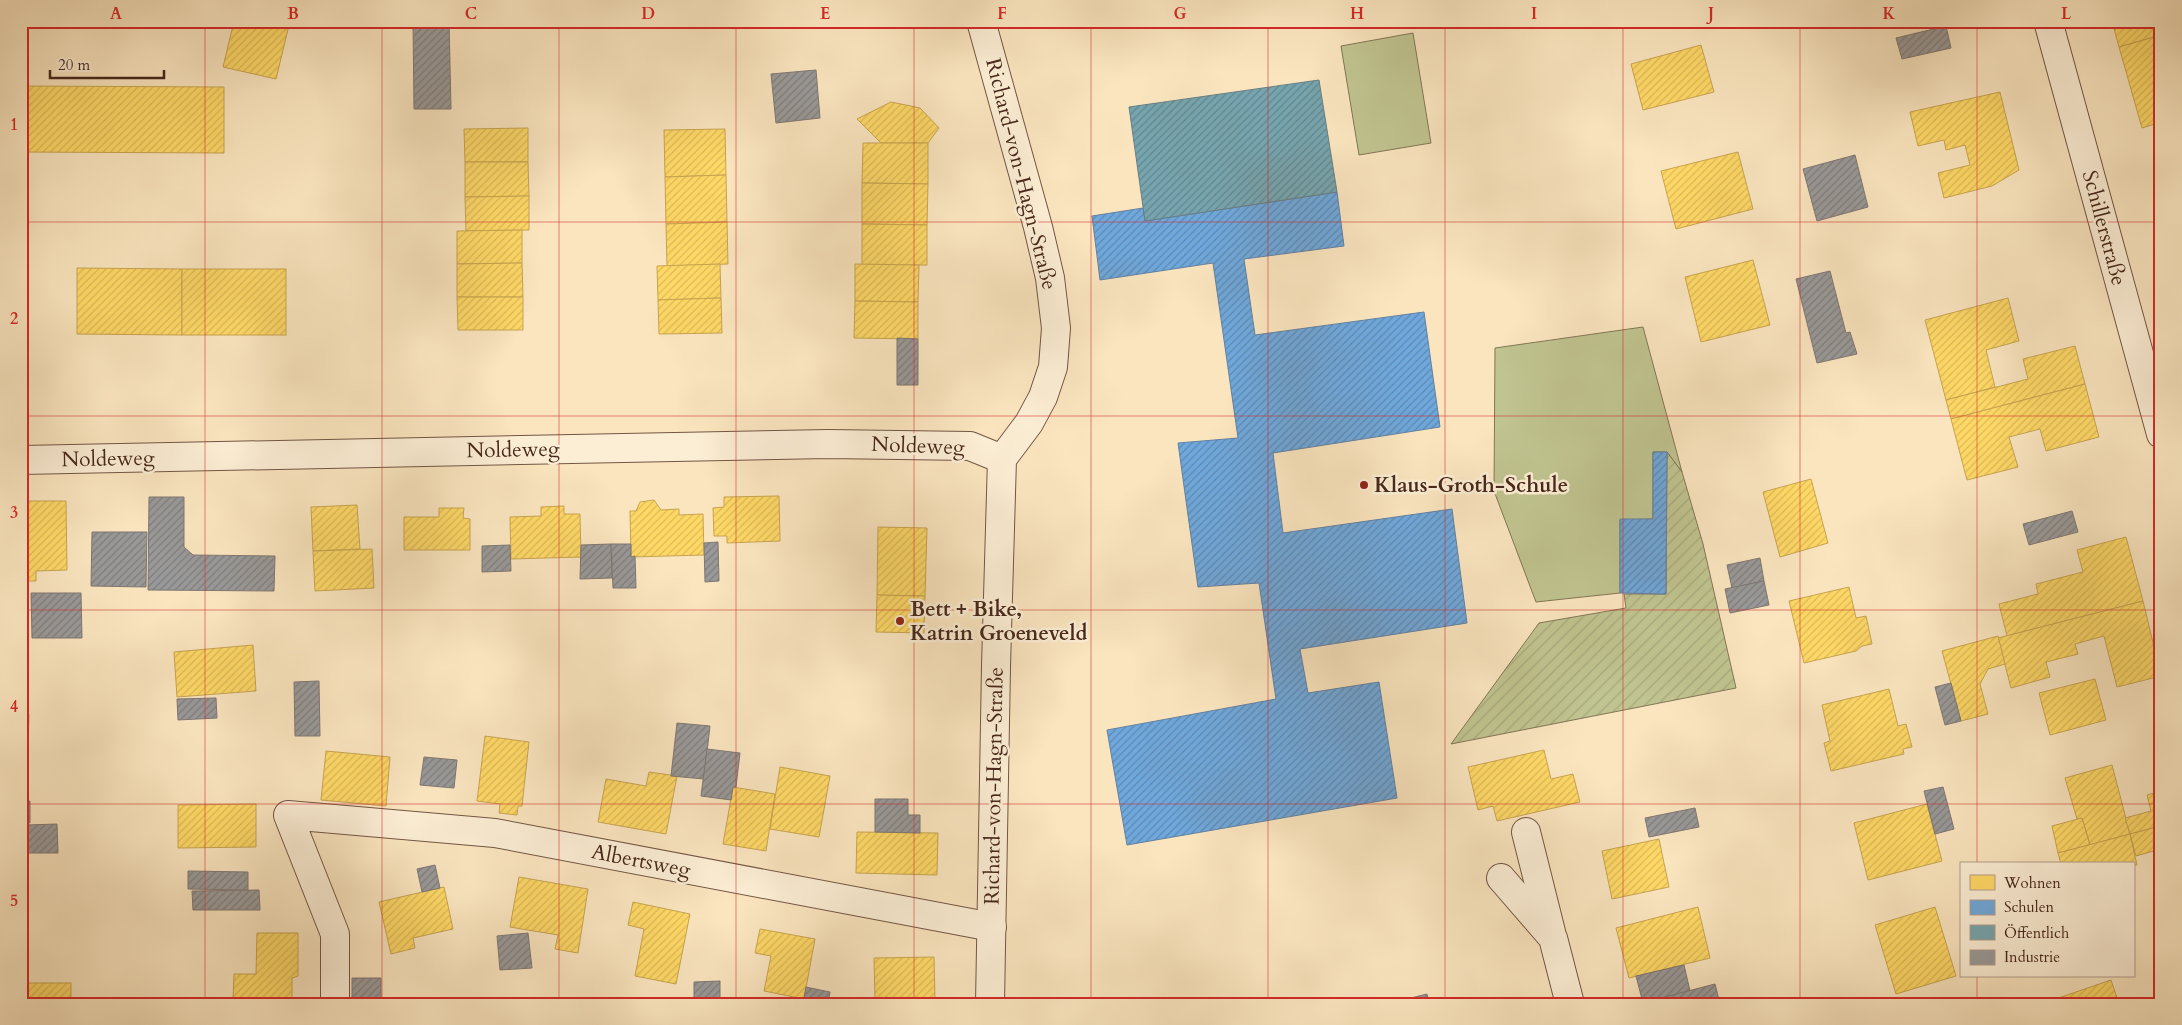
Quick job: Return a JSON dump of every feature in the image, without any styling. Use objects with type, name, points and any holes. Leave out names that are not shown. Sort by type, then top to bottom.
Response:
[{"type":"street","name":"Richard-von-Hagn-Straße","points":[[981,21],[1038,227],[1050,278],[1056,328],[1052,367],[1043,397],[1029,423],[1002,459],[990,1004]]},
{"type":"street","name":"Schillerstraße","points":[[2048,21],[2161,434]]},
{"type":"street","name":"Noldeweg","points":[[21,460],[828,444],[970,446],[1002,459]]},
{"type":"street","name":"Albertsweg","points":[[335,1004],[335,934],[288,814],[495,833],[992,927]]},
{"type":"street","points":[[1526,832],[1570,1004]]},
{"type":"street","points":[[1501,878],[1553,938]]},
{"type":"green space","points":[[1413,33],[1431,143],[1359,155],[1341,46]]},
{"type":"green space","points":[[1643,327],[1682,472],[1667,452],[1653,452],[1653,519],[1620,520],[1620,593],[1536,602],[1494,491],[1495,348]]},
{"type":"green space","points":[[1667,452],[1682,472],[1703,544],[1736,688],[1451,744],[1539,623],[1626,608],[1624,594],[1666,594]]},
{"type":"building: Wohnen","points":[[234,21],[290,21],[276,79],[223,67]]},
{"type":"building: Wohnen","points":[[2112,21],[2161,21],[2161,35],[2119,47]]},
{"type":"building: Wohnen","points":[[2161,35],[2161,122],[2142,128],[2119,47]]},
{"type":"building: Wohnen","points":[[1701,45],[1714,92],[1643,110],[1631,64]]},
{"type":"building: Wohnen","points":[[21,86],[224,87],[224,153],[21,152]]},
{"type":"building: Wohnen","points":[[2000,92],[2019,170],[1992,186],[1944,198],[1938,173],[1970,165],[1965,145],[1946,150],[1944,140],[1918,146],[1910,112]]},
{"type":"building: Wohnen","points":[[891,102],[920,108],[939,128],[928,143],[881,143],[857,119]]},
{"type":"building: Wohnen","points":[[528,128],[528,162],[465,162],[464,129]]},
{"type":"building: Wohnen","points":[[725,129],[726,175],[665,177],[664,130]]},
{"type":"building: Wohnen","points":[[863,143],[928,143],[928,184],[862,183]]},
{"type":"building: Wohnen","points":[[1738,152],[1753,209],[1676,229],[1661,171]]},
{"type":"building: Wohnen","points":[[465,162],[528,162],[529,196],[465,197]]},
{"type":"building: Wohnen","points":[[726,175],[727,222],[666,224],[665,177]]},
{"type":"building: Wohnen","points":[[862,183],[928,184],[927,225],[862,224]]},
{"type":"building: Wohnen","points":[[529,196],[529,230],[466,231],[465,197]]},
{"type":"building: Wohnen","points":[[727,222],[728,264],[667,266],[666,224]]},
{"type":"building: Wohnen","points":[[862,224],[927,225],[927,265],[862,265]]},
{"type":"building: Wohnen","points":[[522,230],[522,263],[457,264],[457,231]]},
{"type":"building: Wohnen","points":[[1753,260],[1770,325],[1701,342],[1685,277]]},
{"type":"building: Wohnen","points":[[522,263],[523,297],[457,297],[457,264]]},
{"type":"building: Wohnen","points":[[720,264],[721,298],[658,300],[657,266]]},
{"type":"building: Wohnen","points":[[855,264],[919,265],[918,302],[855,301]]},
{"type":"building: Wohnen","points":[[77,268],[182,269],[182,335],[77,334]]},
{"type":"building: Wohnen","points":[[182,269],[286,269],[286,335],[182,335]]},
{"type":"building: Wohnen","points":[[457,297],[523,297],[523,330],[458,330]]},
{"type":"building: Wohnen","points":[[721,298],[722,333],[659,334],[658,300]]},
{"type":"building: Wohnen","points":[[2008,298],[2019,341],[1986,350],[1995,387],[1946,400],[1925,320]]},
{"type":"building: Wohnen","points":[[855,301],[918,302],[918,339],[854,338]]},
{"type":"building: Wohnen","points":[[2075,346],[2085,384],[1951,419],[1946,400],[2028,379],[2023,359]]},
{"type":"building: Wohnen","points":[[2085,384],[2099,437],[2046,451],[2040,429],[2009,437],[2018,467],[1967,480],[1951,419]]},
{"type":"building: Wohnen","points":[[1811,479],[1828,543],[1780,557],[1763,492]]},
{"type":"building: Wohnen","points":[[779,496],[780,541],[727,543],[727,536],[714,536],[713,508],[724,507],[724,497]]},
{"type":"building: Wohnen","points":[[654,500],[661,510],[679,509],[679,515],[703,514],[704,555],[631,557],[630,511],[636,511],[640,502]]},
{"type":"building: Wohnen","points":[[21,501],[25,501],[25,581],[21,581]]},
{"type":"building: Wohnen","points":[[25,501],[66,501],[67,570],[36,571],[36,581],[25,581]]},
{"type":"building: Wohnen","points":[[357,505],[360,549],[313,551],[311,507]]},
{"type":"building: Wohnen","points":[[564,506],[564,514],[580,514],[581,557],[511,559],[510,517],[541,516],[541,507]]},
{"type":"building: Wohnen","points":[[439,508],[464,508],[463,518],[470,519],[470,550],[404,550],[404,517],[439,517]]},
{"type":"building: Wohnen","points":[[878,527],[927,528],[925,596],[877,595]]},
{"type":"building: Wohnen","points":[[2126,537],[2143,601],[2007,636],[1999,604],[2038,594],[2036,584],[2083,572],[2077,550]]},
{"type":"building: Wohnen","points":[[372,549],[374,588],[315,591],[313,551]]},
{"type":"building: Wohnen","points":[[1849,587],[1856,618],[1866,616],[1872,644],[1862,646],[1856,651],[1804,663],[1789,601]]},
{"type":"building: Wohnen","points":[[877,595],[925,596],[924,633],[876,632]]},
{"type":"building: Wohnen","points":[[2143,601],[2161,676],[2117,687],[2104,636],[2075,644],[2078,654],[2046,662],[2050,677],[2011,688],[1998,638]]},
{"type":"building: Wohnen","points":[[1998,636],[2005,664],[1988,669],[1980,684],[1988,714],[1961,721],[1942,651]]},
{"type":"building: Wohnen","points":[[253,645],[256,691],[177,697],[174,652]]},
{"type":"building: Wohnen","points":[[2095,679],[2106,720],[2050,735],[2039,693]]},
{"type":"building: Wohnen","points":[[1889,689],[1898,726],[1906,724],[1912,747],[1903,749],[1904,754],[1831,771],[1824,743],[1830,741],[1822,705]]},
{"type":"building: Wohnen","points":[[21,714],[29,714],[27,786],[21,786]]},
{"type":"building: Wohnen","points":[[485,736],[529,742],[522,806],[518,806],[517,815],[499,813],[500,804],[477,801]]},
{"type":"building: Wohnen","points":[[1544,750],[1551,779],[1573,774],[1580,802],[1497,821],[1493,806],[1478,810],[1468,767]]},
{"type":"building: Wohnen","points":[[326,751],[390,757],[386,806],[321,800]]},
{"type":"building: Wohnen","points":[[2112,765],[2130,834],[2090,845],[2082,818],[2077,819],[2065,778]]},
{"type":"building: Wohnen","points":[[780,767],[830,776],[819,837],[770,829]]},
{"type":"building: Wohnen","points":[[649,772],[677,776],[666,834],[598,822],[606,779],[646,786]]},
{"type":"building: Wohnen","points":[[733,787],[775,794],[766,851],[723,844]]},
{"type":"building: Wohnen","points":[[2161,791],[2161,826],[2130,834],[2125,818],[2151,811],[2147,795]]},
{"type":"building: Wohnen","points":[[256,804],[256,847],[178,848],[178,805]]},
{"type":"building: Wohnen","points":[[1927,804],[1942,861],[1868,880],[1854,823]]},
{"type":"building: Wohnen","points":[[2082,818],[2090,845],[2058,853],[2052,826]]},
{"type":"building: Wohnen","points":[[2161,826],[2161,849],[2136,856],[2130,834]]},
{"type":"building: Wohnen","points":[[857,832],[938,833],[937,875],[856,873]]},
{"type":"building: Wohnen","points":[[2130,834],[2137,865],[2134,865],[2134,862],[2060,862],[2058,853]]},
{"type":"building: Wohnen","points":[[1659,839],[1669,887],[1612,899],[1602,851]]},
{"type":"building: Wohnen","points":[[21,843],[27,843],[28,921],[21,921]]},
{"type":"building: Wohnen","points":[[519,877],[588,889],[578,953],[555,949],[558,935],[510,927]]},
{"type":"building: Wohnen","points":[[444,887],[453,929],[413,938],[415,948],[391,954],[379,902]]},
{"type":"building: Wohnen","points":[[633,902],[690,914],[676,984],[635,976],[644,929],[628,925]]},
{"type":"building: Wohnen","points":[[1698,907],[1710,958],[1629,978],[1616,928]]},
{"type":"building: Wohnen","points":[[1935,907],[1956,976],[1896,994],[1875,925]]},
{"type":"building: Wohnen","points":[[760,929],[815,939],[804,999],[764,991],[771,956],[755,953]]},
{"type":"building: Wohnen","points":[[257,933],[298,933],[298,976],[292,978],[292,1000],[233,999],[234,974],[256,974]]},
{"type":"building: Wohnen","points":[[934,957],[935,1000],[875,1000],[874,958]]},
{"type":"building: Wohnen","points":[[2111,980],[2119,1004],[2041,1004]]},
{"type":"building: Wohnen","points":[[21,983],[71,983],[71,1004],[21,1004]]},
{"type":"building: Schulen","name":"Klaus-Groth-Schule","points":[[1337,192],[1344,246],[1244,259],[1255,335],[1424,312],[1440,427],[1273,453],[1283,533],[1452,509],[1467,623],[1300,649],[1308,693],[1379,682],[1397,798],[1127,845],[1107,730],[1276,699],[1259,583],[1198,587],[1178,443],[1238,438],[1213,263],[1100,280],[1092,216],[1143,208],[1145,221]]},
{"type":"building: Schulen","points":[[1653,452],[1667,452],[1666,594],[1620,593],[1620,519],[1653,519]]},
{"type":"building: Öffentlich","points":[[1319,80],[1337,192],[1145,221],[1129,107]]},
{"type":"building: Industrie","points":[[413,21],[449,21],[451,109],[414,109]]},
{"type":"building: Industrie","points":[[1946,26],[1951,48],[1902,59],[1896,38]]},
{"type":"building: Industrie","points":[[816,70],[820,118],[776,123],[771,74]]},
{"type":"building: Industrie","points":[[1855,155],[1868,207],[1817,221],[1803,169]]},
{"type":"building: Industrie","points":[[1830,271],[1846,333],[1850,332],[1857,354],[1817,363],[1796,279]]},
{"type":"building: Industrie","points":[[897,338],[918,339],[918,385],[897,385]]},
{"type":"building: Industrie","points":[[149,497],[184,497],[184,547],[193,555],[275,556],[274,591],[148,590]]},
{"type":"building: Industrie","points":[[2072,511],[2078,532],[2029,545],[2023,524]]},
{"type":"building: Industrie","points":[[92,532],[147,532],[146,587],[91,586]]},
{"type":"building: Industrie","points":[[718,542],[719,581],[705,582],[704,543]]},
{"type":"building: Industrie","points":[[611,544],[612,578],[580,579],[581,545]]},
{"type":"building: Industrie","points":[[611,544],[631,544],[631,557],[635,556],[636,588],[613,588]]},
{"type":"building: Industrie","points":[[510,545],[511,571],[482,572],[482,546]]},
{"type":"building: Industrie","points":[[1760,558],[1764,581],[1732,588],[1727,565]]},
{"type":"building: Industrie","points":[[1764,581],[1769,605],[1730,613],[1725,589]]},
{"type":"building: Industrie","points":[[31,593],[81,593],[82,638],[32,638]]},
{"type":"building: Industrie","points":[[319,681],[320,736],[295,736],[294,682]]},
{"type":"building: Industrie","points":[[1951,683],[1961,721],[1945,725],[1935,687]]},
{"type":"building: Industrie","points":[[216,698],[217,718],[178,720],[177,699]]},
{"type":"building: Industrie","points":[[677,723],[710,726],[704,779],[671,776]]},
{"type":"building: Industrie","points":[[707,749],[740,753],[736,787],[733,787],[731,800],[701,796]]},
{"type":"building: Industrie","points":[[424,757],[457,760],[454,788],[420,785]]},
{"type":"building: Industrie","points":[[1943,787],[1954,829],[1935,834],[1924,791]]},
{"type":"building: Industrie","points":[[875,799],[908,799],[908,815],[920,815],[920,833],[875,832]]},
{"type":"building: Industrie","points":[[21,801],[30,801],[30,823],[21,822]]},
{"type":"building: Industrie","points":[[1695,808],[1699,827],[1649,837],[1645,818]]},
{"type":"building: Industrie","points":[[57,824],[58,853],[27,853],[26,825]]},
{"type":"building: Industrie","points":[[435,865],[440,888],[422,892],[417,869]]},
{"type":"building: Industrie","points":[[188,871],[248,872],[248,890],[188,889]]},
{"type":"building: Industrie","points":[[259,890],[260,910],[193,910],[192,891]]},
{"type":"building: Industrie","points":[[528,933],[532,968],[500,970],[497,936]]},
{"type":"building: Industrie","points":[[1684,965],[1690,991],[1643,1003],[1636,976]]},
{"type":"building: Industrie","points":[[352,978],[381,978],[381,1002],[378,1000],[378,1004],[352,1004]]},
{"type":"building: Industrie","points":[[720,981],[720,1004],[694,1004],[694,982]]},
{"type":"building: Industrie","points":[[1715,984],[1720,1004],[1658,1004],[1657,999]]},
{"type":"building: Industrie","points":[[806,987],[830,992],[828,1004],[803,1004]]},
{"type":"building: Industrie","points":[[1427,994],[1429,1004],[1408,1004],[1407,999]]},
{"type":"place","name":"Klaus-Groth-Schule","points":[[1364,485]]},
{"type":"place","name":"Bett + Bike, Katrin Groeneveld","points":[[900,621]]}]
